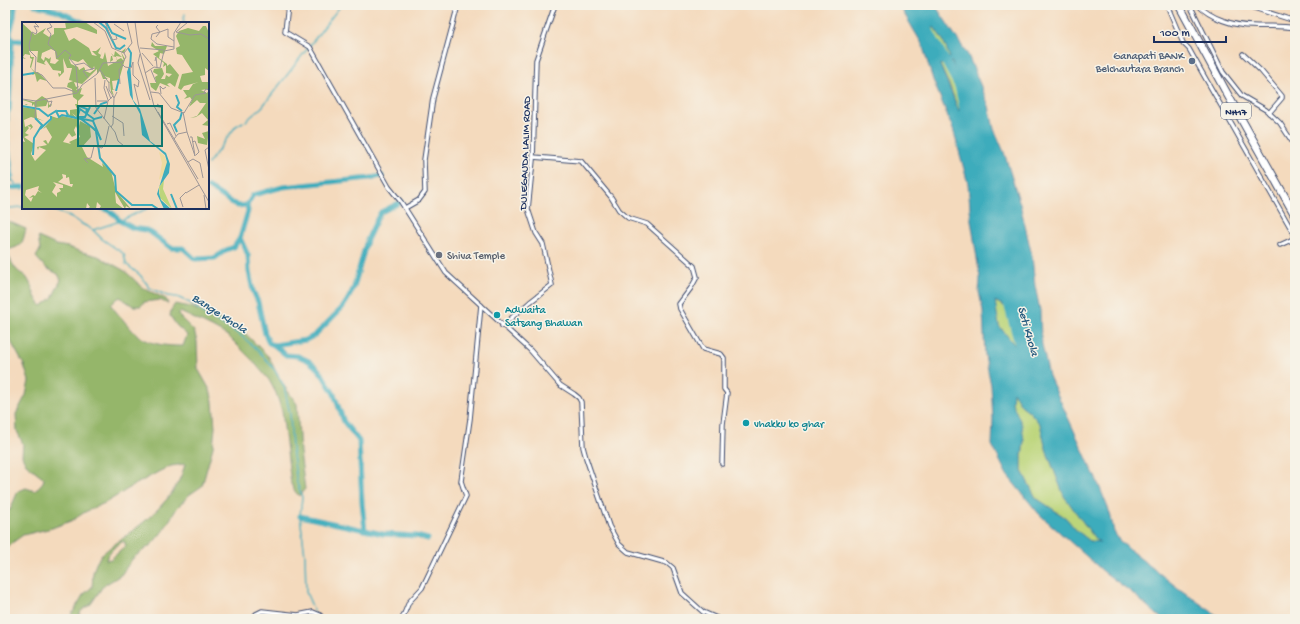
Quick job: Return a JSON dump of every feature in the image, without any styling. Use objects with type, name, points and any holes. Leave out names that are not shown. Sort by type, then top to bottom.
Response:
[{"type":"highway","name":"NH17","points":[[1179,5],[1224,90],[1295,215]]},
{"type":"street","points":[[288,5],[285,32],[310,47],[389,187],[405,208],[446,273],[502,326],[530,350],[560,385],[579,398],[581,402],[583,447],[586,458],[609,526],[619,544],[628,552],[667,563],[673,568],[682,593],[703,612],[719,619]]},
{"type":"street","points":[[405,208],[419,200],[425,192],[424,160],[433,98],[458,5]]},
{"type":"street","name":"DULEGAUDA LALIM ROAD","points":[[502,326],[552,285],[543,244],[536,233],[528,209],[533,157],[536,60],[555,5]]},
{"type":"street","points":[[1167,5],[1183,43],[1203,74],[1294,234],[1294,237],[1291,240],[1280,245]]},
{"type":"street","points":[[1190,5],[1223,72],[1242,96],[1269,113],[1280,123],[1295,146]]},
{"type":"street","points":[[1198,5],[1211,16],[1227,21],[1249,26],[1275,25],[1295,28]]},
{"type":"street","points":[[1248,5],[1295,21]]},
{"type":"street","points":[[1243,54],[1265,75],[1282,96],[1282,98],[1269,113]]},
{"type":"street","points":[[533,157],[581,161],[611,197],[619,210],[628,218],[647,224],[694,266],[696,277],[691,288],[680,304],[680,309],[703,349],[721,354],[724,358],[724,389],[727,393],[723,424],[722,464]]},
{"type":"street","points":[[402,619],[409,602],[422,588],[466,496],[461,481],[470,419],[481,305]]},
{"type":"street","points":[[252,619],[256,614],[262,611],[298,615],[313,612],[320,615],[323,619]]},
{"type":"green space","points":[[5,5],[15,5],[14,20],[10,35],[9,90],[6,130],[10,177],[14,181],[5,181]]},
{"type":"green space","points":[[934,27],[943,40],[951,58],[941,56],[934,47],[930,32]]},
{"type":"green space","points":[[945,62],[952,62],[962,94],[959,112],[950,86],[940,65]]},
{"type":"green space","points":[[5,220],[26,229],[21,244],[7,250],[14,266],[26,277],[37,300],[42,306],[52,298],[61,280],[58,274],[46,268],[36,257],[40,250],[38,237],[56,245],[98,256],[125,271],[143,288],[166,299],[168,304],[160,300],[144,302],[141,306],[133,306],[120,297],[111,305],[138,336],[150,342],[170,346],[183,346],[187,335],[177,326],[170,316],[171,310],[175,304],[191,307],[235,326],[243,331],[269,357],[280,380],[297,404],[300,452],[305,489],[299,496],[291,484],[282,411],[276,393],[269,380],[228,336],[180,312],[178,315],[194,331],[197,341],[198,369],[210,390],[213,402],[215,427],[213,447],[202,486],[189,495],[177,508],[163,531],[152,544],[133,558],[121,575],[103,586],[91,604],[81,611],[78,619],[69,619],[83,595],[92,587],[93,571],[99,558],[107,550],[145,521],[162,505],[176,486],[185,464],[171,466],[160,471],[73,520],[52,528],[23,535],[5,548],[5,510],[10,510],[18,491],[26,488],[35,491],[43,482],[44,478],[26,464],[22,456],[23,444],[17,431],[16,414],[26,395],[29,381],[24,365],[5,328]],"holes":[[[124,541],[126,546],[111,559],[106,560],[110,552],[118,545]]]},
{"type":"green space","points":[[994,301],[1008,308],[1017,320],[1023,356],[999,326]]},
{"type":"green space","points":[[1013,391],[1021,405],[1030,412],[1040,424],[1047,452],[1064,496],[1096,540],[1101,543],[1090,541],[1076,530],[1066,518],[1036,498],[1022,471],[1024,441],[1012,403]]},
{"type":"water","points":[[899,5],[935,5],[968,55],[989,106],[994,129],[1004,152],[1020,204],[1032,256],[1035,286],[1040,310],[1041,340],[1049,376],[1098,483],[1110,513],[1114,532],[1120,541],[1131,551],[1178,588],[1222,619],[1162,619],[1131,592],[1104,572],[1039,514],[1007,475],[992,445],[993,419],[991,385],[985,356],[983,311],[979,292],[980,278],[971,220],[968,184],[953,129],[933,80],[922,44]],"holes":[[[934,27],[943,40],[950,58],[941,56],[934,47],[930,32]],[[945,62],[952,62],[962,94],[959,111],[940,65]],[[995,301],[1008,308],[1017,320],[1023,355],[999,326]],[[1013,392],[1021,405],[1030,412],[1040,424],[1047,452],[1064,496],[1096,540],[1100,542],[1090,541],[1076,530],[1066,518],[1036,498],[1022,471],[1024,441],[1022,425],[1012,403]]]},
{"type":"waterway","points":[[12,40],[10,33],[15,5]]},
{"type":"waterway","points":[[35,5],[56,10],[83,22]]},
{"type":"waterway","points":[[246,121],[262,107],[341,5]]},
{"type":"waterway","name":"Seti Khola","points":[[915,5],[959,86],[964,110]]},
{"type":"waterway","points":[[183,22],[185,14]]},
{"type":"waterway","points":[[5,181],[12,176],[7,140],[7,114],[9,109],[12,40],[22,41]]},
{"type":"waterway","points":[[209,163],[236,126],[243,122]]},
{"type":"waterway","points":[[365,530],[359,441],[344,422],[334,394],[316,367],[309,361],[298,356],[286,355],[274,345],[269,343],[265,334],[258,302],[253,291],[249,272],[248,255],[240,238],[248,211],[247,205],[253,195],[283,187],[382,176]]},
{"type":"waterway","points":[[11,178],[17,186],[22,186]]},
{"type":"waterway","points":[[5,188],[22,187]]},
{"type":"waterway","points":[[209,188],[238,206],[247,205]]},
{"type":"waterway","points":[[274,345],[306,340],[315,335],[343,307],[354,287],[367,240],[377,219],[381,212],[401,202]]},
{"type":"waterway","name":"Bange Khola","points":[[5,206],[9,208],[22,207]]},
{"type":"waterway","name":"Bange Khola","points":[[50,209],[66,215],[93,230],[102,239],[124,254],[126,264],[140,275],[150,288],[190,303],[239,334],[258,350],[274,369],[284,386],[290,414],[292,448],[297,483],[302,497],[300,516],[305,555],[306,592],[314,611]]},
{"type":"waterway","points":[[104,209],[115,215],[120,221],[133,228],[146,230],[153,234],[171,248],[183,248],[195,259],[215,258],[226,250],[234,247],[240,238]]},
{"type":"waterway","points":[[93,230],[120,221],[146,209]]},
{"type":"waterway","name":"Seti Khola","points":[[1007,300],[1025,366]]},
{"type":"waterway","points":[[300,516],[383,534],[416,536],[428,539]]},
{"type":"waterway","name":"Bange Khola","points":[[315,614],[317,619]]},
{"type":"place","name":"Ganapati BANK Belchautara Branch","points":[[1192,61]]},
{"type":"place","name":"Shiva Temple","points":[[439,255]]},
{"type":"place","name":"Adwaita Satsang Bhawan","points":[[497,315]]},
{"type":"place","name":"vhakku ko ghar","points":[[746,423]]}]
